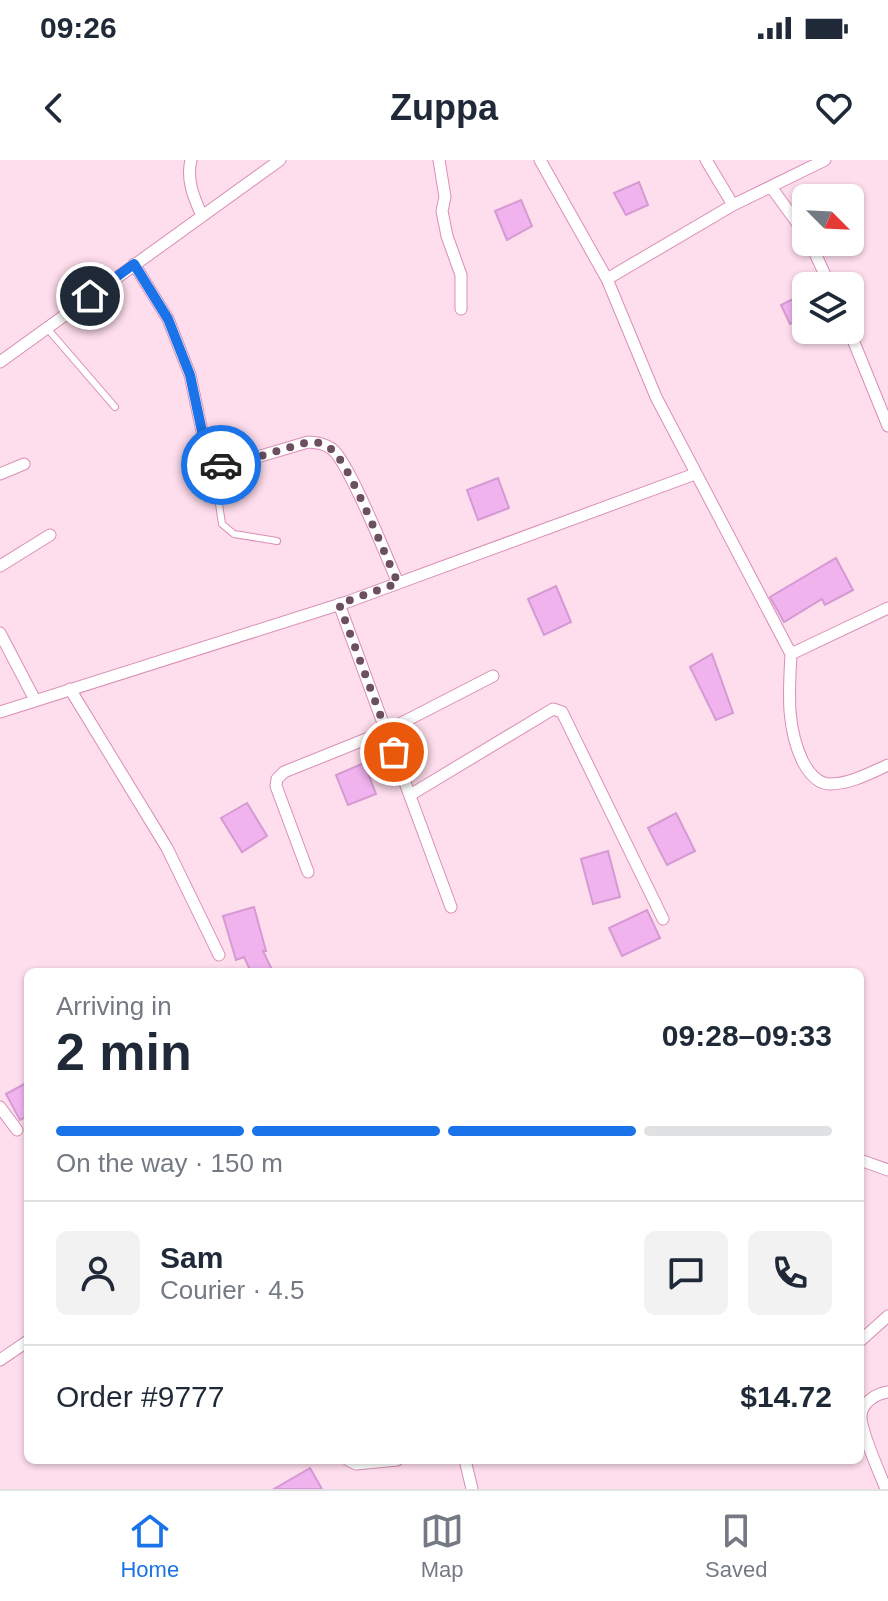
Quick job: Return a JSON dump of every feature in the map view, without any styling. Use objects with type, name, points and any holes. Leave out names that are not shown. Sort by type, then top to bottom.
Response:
[{"type":"street","points":[[191,160],[192,191],[202,216]]},
{"type":"street","points":[[0,362],[280,160]]},
{"type":"street","points":[[439,160],[445,197],[442,211],[461,275],[461,309]]},
{"type":"street","points":[[540,160],[607,279],[656,397],[791,654],[789,707],[793,742],[810,774],[826,785],[846,782],[888,765]]},
{"type":"street","points":[[706,160],[733,205]]},
{"type":"street","points":[[607,279],[733,205],[825,160]]},
{"type":"street","points":[[771,187],[792,216]]},
{"type":"street","points":[[134,264],[168,319],[190,375],[207,455],[213,463],[227,466],[308,442],[321,443],[334,451],[353,484],[398,583]]},
{"type":"street","points":[[855,344],[888,426]]},
{"type":"street","points":[[0,474],[24,464]]},
{"type":"street","points":[[0,712],[339,604],[695,474]]},
{"type":"street","points":[[0,566],[50,535]]},
{"type":"street","points":[[339,604],[451,907]]},
{"type":"street","points":[[791,654],[888,608]]},
{"type":"street","points":[[0,633],[35,700]]},
{"type":"street","points":[[308,872],[276,786],[277,779],[284,772],[386,731],[493,676]]},
{"type":"street","points":[[70,689],[167,848],[219,955]]},
{"type":"street","points":[[410,795],[553,709],[562,712],[663,919]]},
{"type":"street","points":[[0,1107],[17,1130]]},
{"type":"street","points":[[864,1161],[888,1170]]},
{"type":"street","points":[[864,1337],[888,1316]]},
{"type":"street","points":[[0,1360],[24,1344]]},
{"type":"street","points":[[864,1407],[879,1394],[888,1392]]},
{"type":"street","points":[[864,1426],[886,1489]]},
{"type":"street","points":[[466,1464],[472,1489]]},
{"type":"lane","points":[[46,327],[115,407]]},
{"type":"lane","points":[[213,463],[222,524],[234,534],[277,541]]},
{"type":"building","points":[[639,182],[648,205],[626,215],[614,193]]},
{"type":"building","points":[[521,200],[532,226],[507,240],[495,211]]},
{"type":"building","points":[[792,300],[792,323],[790,324],[781,305]]},
{"type":"building","points":[[498,478],[509,508],[478,520],[467,490]]},
{"type":"building","points":[[836,558],[853,590],[825,605],[822,599],[784,622],[770,597]]},
{"type":"building","points":[[556,586],[571,622],[544,635],[528,599]]},
{"type":"building","points":[[712,654],[733,713],[716,720],[690,667]]},
{"type":"building","points":[[364,763],[376,794],[348,805],[336,775]]},
{"type":"building","points":[[247,803],[267,836],[242,852],[221,818]]},
{"type":"building","points":[[676,813],[695,851],[667,865],[648,828]]},
{"type":"building","points":[[608,851],[620,897],[593,904],[581,859]]},
{"type":"building","points":[[254,907],[266,951],[263,951],[271,968],[249,968],[244,957],[236,960],[223,916]]},
{"type":"building","points":[[647,910],[660,938],[622,956],[609,928]]},
{"type":"building","points":[[24,1084],[24,1118],[20,1120],[6,1094]]},
{"type":"building","points":[[310,1468],[322,1489],[274,1489]]},
{"type":"way so far","points":[[221,465],[227,466],[308,442],[321,443],[334,451],[353,484],[398,583],[339,604],[394,752]]},
{"type":"route","points":[[90,296],[134,264],[168,319],[190,375],[207,455],[213,463],[221,465]]}]
